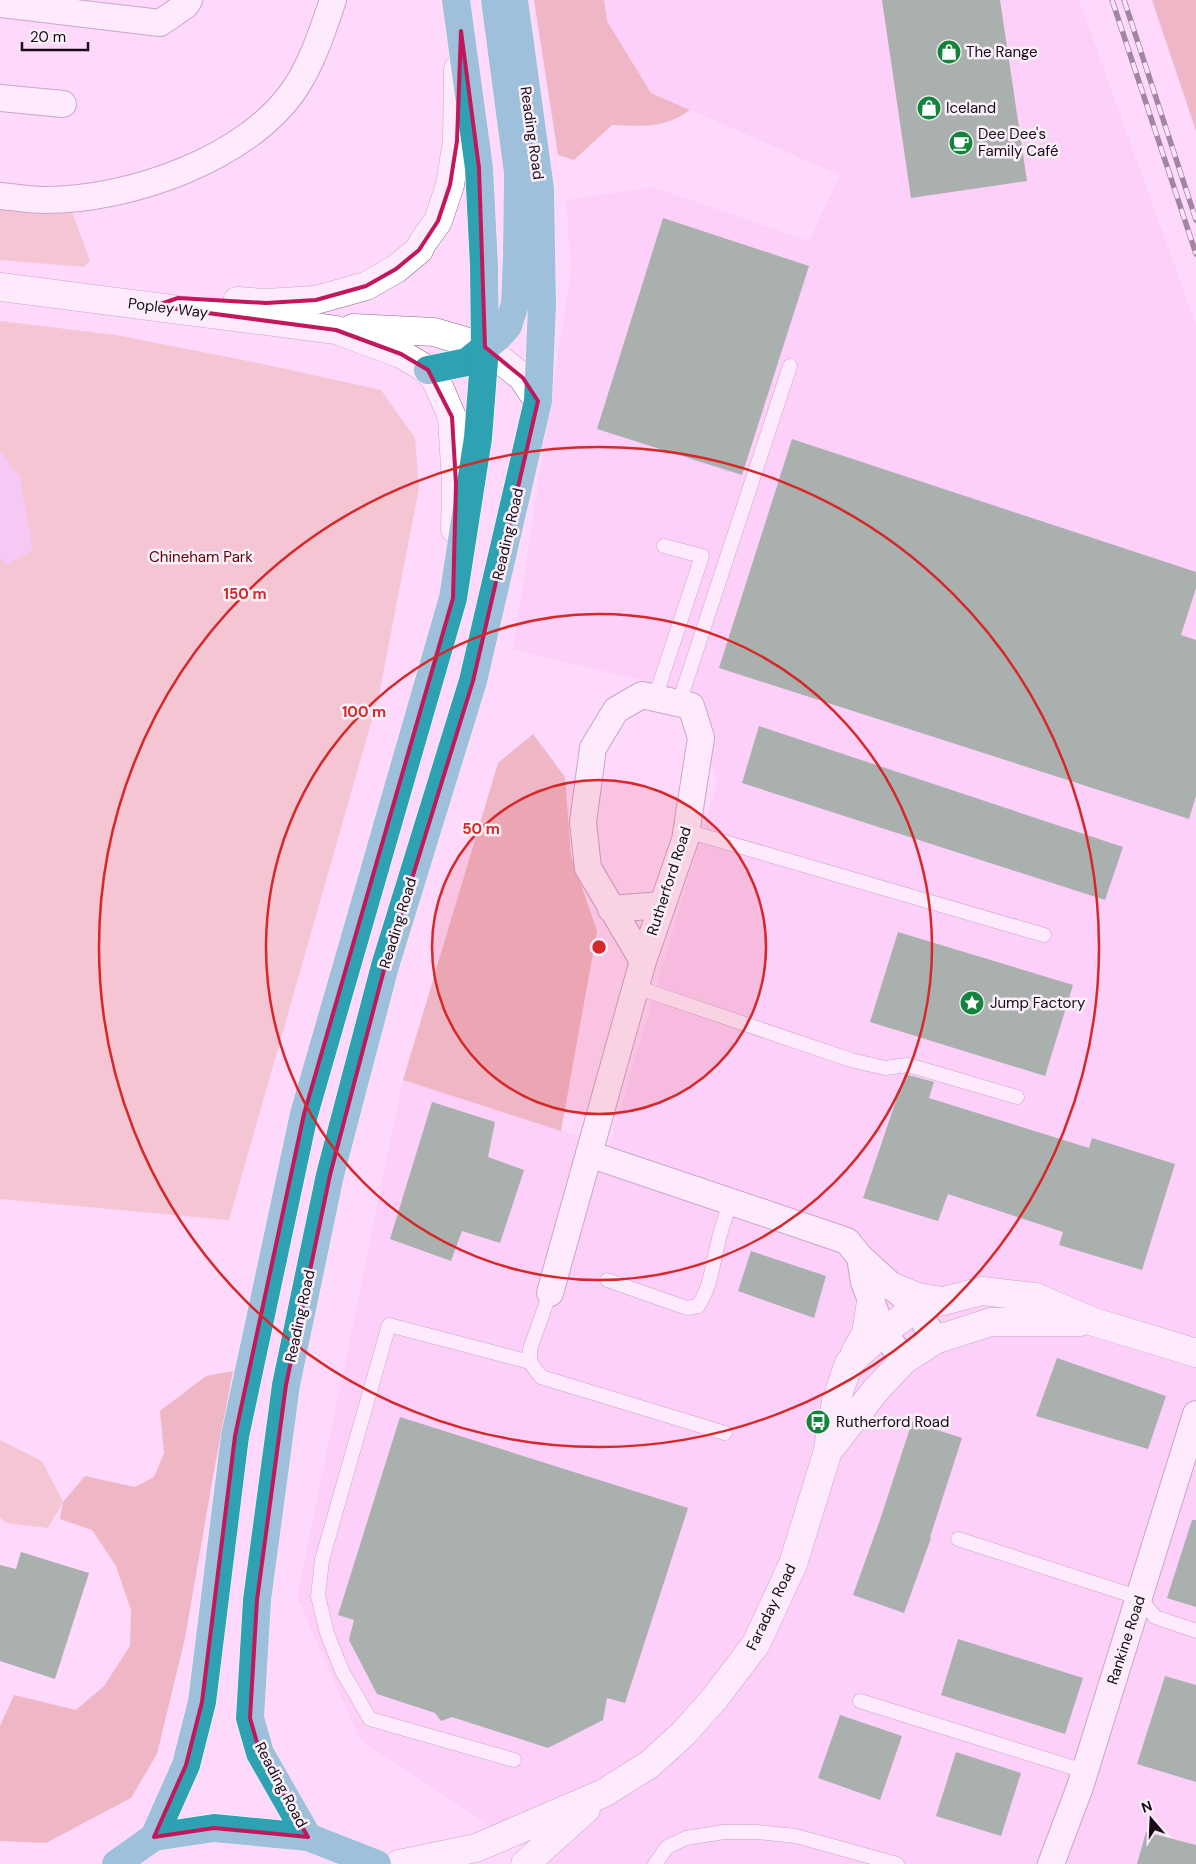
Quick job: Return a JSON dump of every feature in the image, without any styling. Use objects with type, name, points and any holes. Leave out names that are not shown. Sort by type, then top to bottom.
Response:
[{"type":"highway","points":[[154,1837],[186,1766],[202,1702],[235,1436],[304,1114],[453,598],[478,438],[485,347],[484,266],[479,168],[456,0]]},
{"type":"highway","points":[[428,370],[467,362],[498,337],[508,326],[515,304],[518,173],[495,0]]},
{"type":"highway","name":"Reading Road","points":[[308,1837],[260,1753],[250,1718],[257,1600],[286,1385],[330,1175],[385,966],[473,681],[538,401],[542,305],[540,189],[514,0]]},
{"type":"highway","points":[[116,1864],[154,1837],[214,1828],[308,1837],[376,1864]]},
{"type":"street","points":[[0,4],[160,22],[186,5],[189,0]]},
{"type":"street","points":[[0,196],[46,200],[121,192],[188,170],[238,142],[263,124],[296,87],[319,41],[333,0]]},
{"type":"street","points":[[155,306],[178,298],[266,303],[316,300],[366,286],[396,269],[419,250],[422,242],[438,221],[450,184],[458,141],[456,84],[461,31]]},
{"type":"street","points":[[0,98],[63,104]]},
{"type":"street","name":"Popley Way","points":[[0,287],[336,330],[401,354],[428,370],[441,389],[452,417],[456,484],[453,598]]},
{"type":"street","name":"Popley Way","points":[[336,330],[361,327],[434,332],[485,347],[523,378],[538,401]]},
{"type":"street","name":"Rutherford Road","points":[[550,1293],[643,961],[687,831],[701,738],[691,706],[642,694],[616,710],[593,748],[583,822],[588,868],[643,961]]},
{"type":"street","points":[[611,909],[662,905]]},
{"type":"street","points":[[589,1154],[847,1242],[860,1257],[916,1308],[935,1340]]},
{"type":"street","points":[[860,1257],[864,1282],[883,1332],[904,1360]]},
{"type":"street","points":[[893,1287],[917,1297],[942,1301]]},
{"type":"street","name":"Faraday Road","points":[[399,1864],[476,1848],[604,1793],[650,1764],[684,1732],[715,1698],[756,1644],[793,1564],[827,1454],[836,1401],[849,1364],[883,1332],[916,1308],[982,1291],[1035,1297],[1094,1322],[1196,1353]]},
{"type":"street","points":[[849,1364],[866,1333],[871,1302]]},
{"type":"street","name":"Faraday Road","points":[[827,1454],[875,1391],[904,1360],[935,1340],[992,1322],[1094,1322]]},
{"type":"street","name":"Rankine Road","points":[[1051,1864],[1080,1787],[1196,1414]]},
{"type":"street","name":"Faraday Road","points":[[525,1864],[604,1793]]},
{"type":"lane","points":[[667,700],[790,366]]},
{"type":"lane","points":[[664,546],[702,556],[667,700]]},
{"type":"lane","points":[[687,831],[1044,935]]},
{"type":"lane","points":[[636,987],[851,1060],[885,1068],[908,1065],[1017,1096]]},
{"type":"lane","points":[[607,1280],[687,1308],[698,1306],[710,1284],[718,1242],[730,1202]]},
{"type":"lane","points":[[550,1293],[530,1349],[530,1362],[541,1377],[725,1433]]},
{"type":"lane","points":[[514,1760],[370,1719],[342,1671],[327,1633],[318,1596],[322,1560],[389,1325],[530,1362]]},
{"type":"lane","points":[[958,1539],[1140,1598],[1155,1617],[1196,1631]]},
{"type":"lane","points":[[860,1701],[1084,1771]]},
{"type":"lane","points":[[655,1864],[667,1848],[686,1838],[724,1832],[757,1832],[796,1836],[897,1864]]},
{"type":"highlighted area","points":[[461,31],[479,168],[485,347],[523,378],[538,401],[473,681],[385,966],[330,1175],[286,1385],[257,1600],[250,1718],[260,1753],[308,1837],[214,1828],[154,1837],[186,1765],[202,1702],[235,1436],[304,1114],[453,598],[456,484],[452,417],[428,370],[401,354],[336,330],[155,306],[178,298],[266,303],[316,300],[366,286],[396,269],[419,250],[438,221],[450,185],[457,141]]},
{"type":"shaded area","points":[[534,0],[604,0],[607,21],[651,93],[690,110],[681,116],[653,125],[612,125],[574,160],[558,155]]},
{"type":"shaded area","points":[[604,0],[1079,0],[1196,325],[1196,1864],[548,1864],[360,1740],[297,1597],[403,1080],[609,1146],[717,783],[690,692],[513,649],[571,269],[566,200],[653,187],[809,241],[840,175],[651,93],[607,21]]},
{"type":"shaded area","points":[[1152,0],[1196,0],[1196,131]]},
{"type":"shaded area","points":[[0,451],[20,477],[33,550],[7,565],[0,559]]},
{"type":"shaded area","points":[[533,734],[565,777],[571,856],[597,931],[561,1131],[403,1080],[498,763]]},
{"type":"shaded area","points":[[233,1371],[185,1638],[157,1754],[131,1798],[46,1843],[0,1841],[0,1726],[14,1695],[76,1710],[104,1686],[130,1646],[131,1610],[116,1566],[92,1530],[60,1519],[63,1502],[85,1476],[135,1487],[154,1477],[164,1453],[160,1411],[206,1376]]},
{"type":"green space","points":[[0,195],[67,198],[90,261],[84,267],[0,260]]},
{"type":"green space","name":"Chineham Park","points":[[0,321],[116,335],[381,390],[415,438],[419,488],[379,695],[229,1220],[0,1199]]},
{"type":"green space","points":[[0,1440],[42,1461],[63,1502],[48,1528],[6,1523],[0,1517]]},
{"type":"building","name":"The Range","points":[[882,0],[1000,0],[1027,181],[911,198]]},
{"type":"building","points":[[663,218],[809,266],[742,475],[597,429]]},
{"type":"building","points":[[792,439],[1196,572],[1196,588],[1181,635],[1196,640],[1196,796],[1189,819],[719,668]]},
{"type":"building","points":[[759,726],[1123,847],[1105,900],[742,783]]},
{"type":"building","points":[[898,932],[1073,985],[1045,1076],[870,1022]]},
{"type":"building","points":[[905,1074],[934,1082],[929,1098],[1089,1148],[1092,1138],[1175,1164],[1142,1270],[1059,1245],[1063,1232],[948,1194],[938,1221],[863,1198]]},
{"type":"building","points":[[432,1102],[495,1122],[488,1157],[524,1170],[500,1243],[462,1231],[451,1261],[390,1239]]},
{"type":"building","points":[[751,1251],[826,1276],[814,1318],[738,1291]]},
{"type":"building","points":[[1057,1358],[1166,1396],[1148,1449],[1036,1416]]},
{"type":"building","points":[[400,1417],[688,1508],[625,1703],[607,1698],[603,1720],[548,1748],[452,1717],[441,1721],[435,1713],[377,1694],[349,1640],[354,1620],[338,1615]]},
{"type":"building","points":[[912,1422],[962,1438],[931,1538],[904,1613],[853,1595]]},
{"type":"building","points":[[1192,1520],[1196,1520],[1196,1607],[1167,1598]]},
{"type":"building","points":[[21,1552],[89,1573],[55,1679],[0,1661],[0,1565],[16,1569]]},
{"type":"building","points":[[958,1639],[1083,1678],[1065,1734],[941,1695]]},
{"type":"building","points":[[1165,1676],[1196,1685],[1196,1782],[1137,1764]]},
{"type":"building","points":[[840,1715],[902,1736],[880,1800],[818,1778]]},
{"type":"building","points":[[956,1752],[1021,1773],[1001,1836],[936,1816]]},
{"type":"building","points":[[1146,1832],[1196,1845],[1196,1864],[1137,1864]]},
{"type":"railway","points":[[1112,0],[1196,254]]},
{"type":"railway","points":[[1124,0],[1196,220]]},
{"type":"place","name":"The Range","points":[[949,52]]},
{"type":"place","name":"Iceland","points":[[929,108]]},
{"type":"place","name":"Dee Dee's Family Café","points":[[961,143]]},
{"type":"place","name":"Jump Factory","points":[[972,1003]]},
{"type":"place","name":"Rutherford Road","points":[[818,1422]]}]
